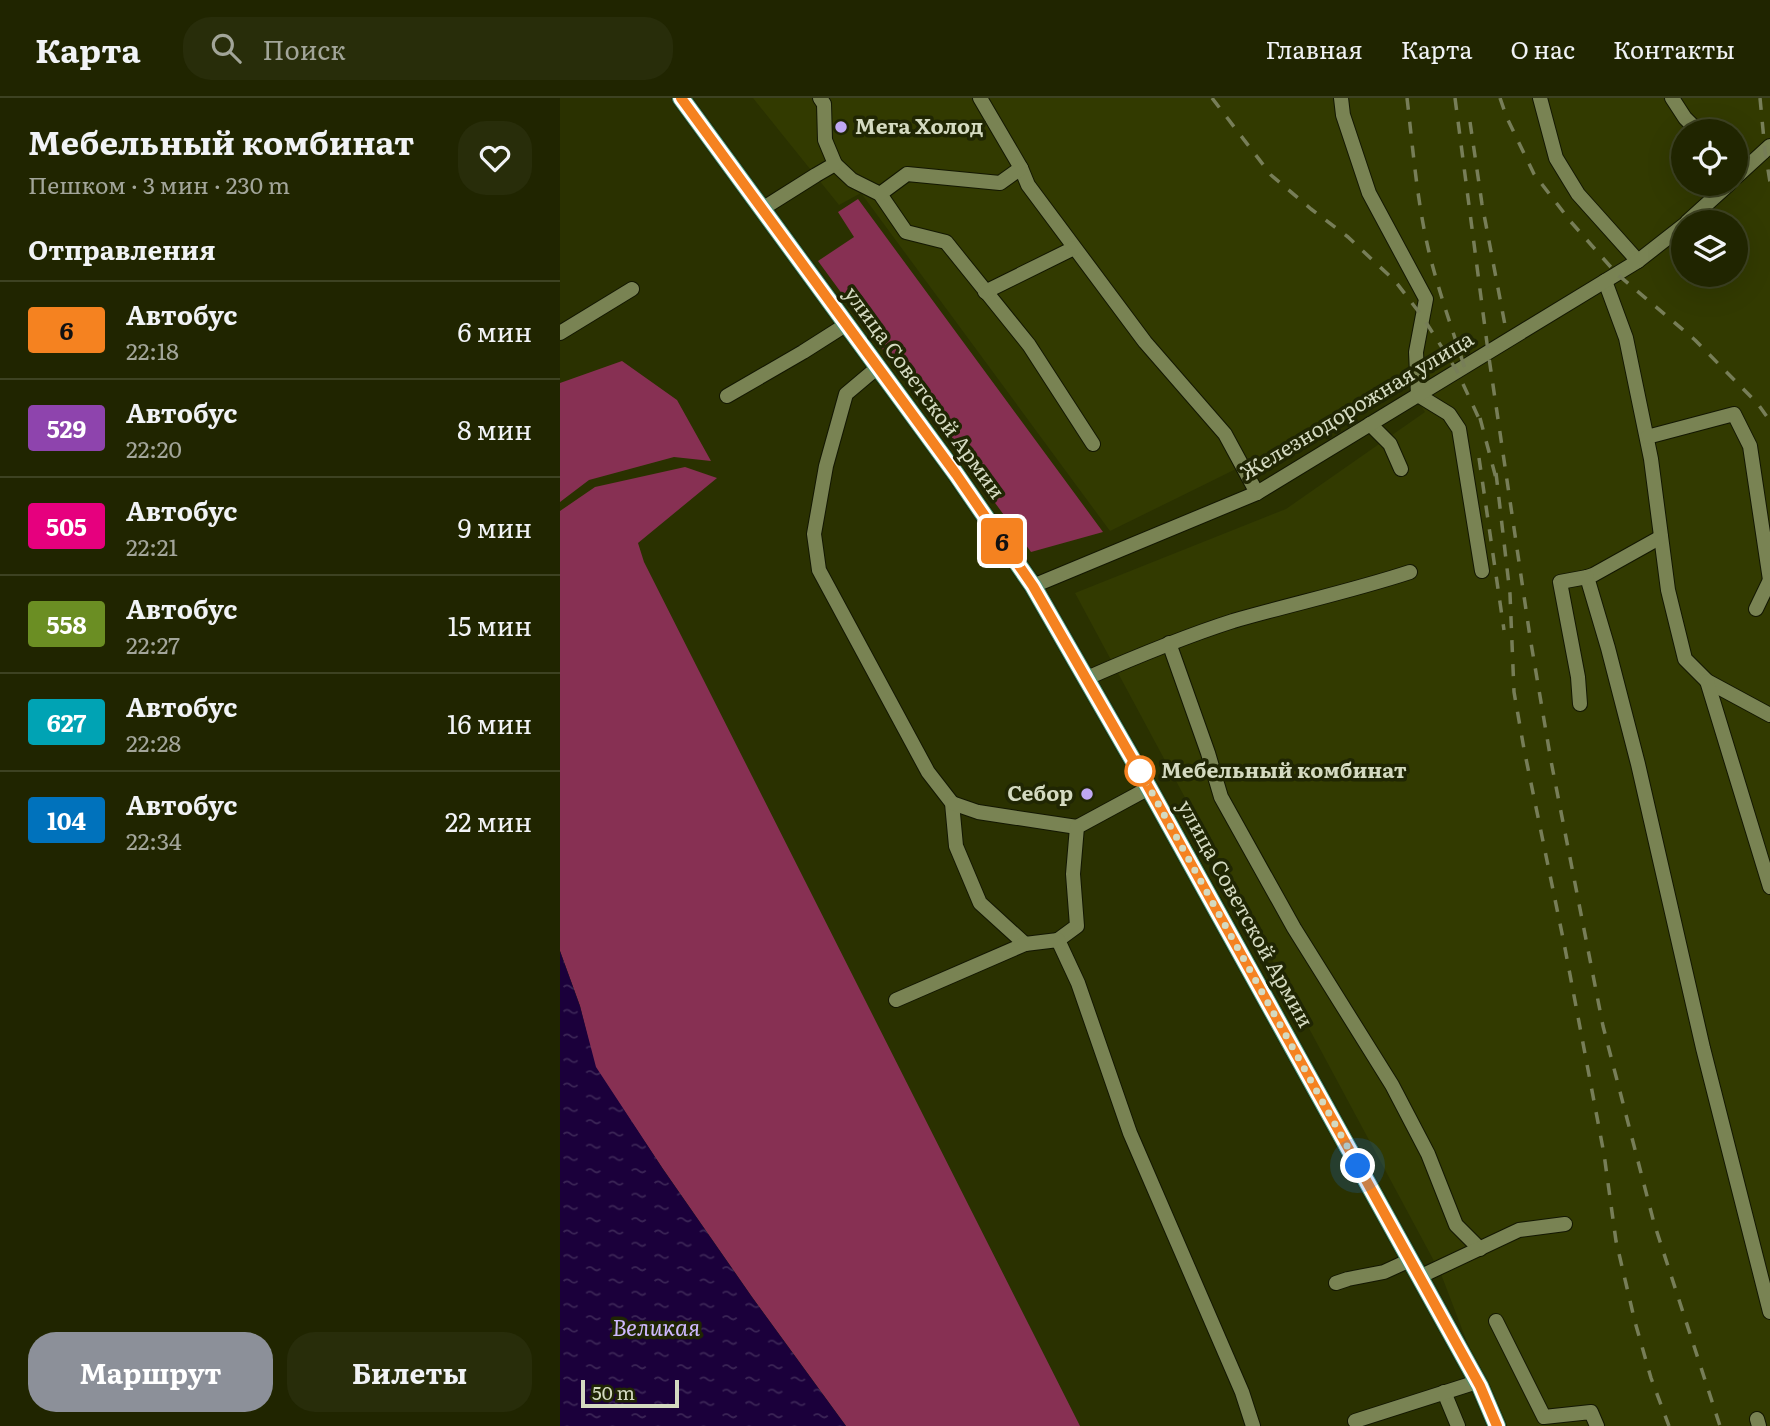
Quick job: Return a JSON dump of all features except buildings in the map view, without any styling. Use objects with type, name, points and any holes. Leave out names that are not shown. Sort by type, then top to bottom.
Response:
[{"type":"main road","name":"улица Советской Армии","points":[[681,98],[956,474],[1033,586],[1149,788],[1410,1260],[1477,1382],[1497,1426]]},
{"type":"street","points":[[820,98],[824,104],[825,140],[835,164],[852,180],[880,194],[906,232],[946,242],[1029,345],[1093,444]]},
{"type":"street","points":[[979,98],[1021,168],[1028,185],[1145,342],[1225,434],[1257,493]]},
{"type":"street","points":[[1340,98],[1369,193],[1426,299],[1416,352],[1419,395],[1449,414],[1459,429],[1482,570]]},
{"type":"street","points":[[1540,98],[1556,158],[1577,194],[1638,261]]},
{"type":"street","points":[[1672,98],[1686,119]]},
{"type":"street","points":[[1748,166],[1770,146]]},
{"type":"street","points":[[762,209],[835,164]]},
{"type":"street","points":[[880,194],[907,174],[1000,183],[1021,168]]},
{"type":"street","name":"Железнодорожная улица","points":[[1700,210],[1716,196]]},
{"type":"street","name":"Железнодорожная улица","points":[[1033,586],[1257,493],[1605,282],[1671,235]]},
{"type":"street","points":[[985,292],[1074,248]]},
{"type":"street","points":[[1605,282],[1626,338],[1651,459],[1668,590],[1685,659],[1707,681],[1770,715]]},
{"type":"street","points":[[560,333],[632,289]]},
{"type":"street","points":[[727,396],[847,324]]},
{"type":"street","points":[[878,367],[846,394],[829,454],[814,534],[819,570],[928,772],[952,803],[956,846],[980,903],[1025,944]]},
{"type":"street","points":[[1647,437],[1734,414],[1750,446],[1770,580],[1756,610]]},
{"type":"street","points":[[1370,425],[1390,444],[1401,470]]},
{"type":"street","points":[[1580,704],[1578,677],[1560,582],[1593,575],[1661,537]]},
{"type":"street","points":[[1087,678],[1168,643],[1410,572]]},
{"type":"street","points":[[1587,577],[1638,764],[1703,1048],[1770,1312]]},
{"type":"street","points":[[1168,643],[1222,797],[1294,928],[1392,1085],[1428,1154],[1456,1225],[1480,1249]]},
{"type":"street","points":[[1707,681],[1770,887]]},
{"type":"street","points":[[952,803],[978,812],[1077,827],[1149,788]]},
{"type":"street","points":[[896,1000],[1025,944],[1058,940],[1077,926],[1073,874],[1077,827]]},
{"type":"street","points":[[1058,940],[1078,983],[1130,1133],[1242,1392],[1253,1426]]},
{"type":"street","points":[[1419,1277],[1519,1230],[1565,1224]]},
{"type":"street","points":[[1336,1283],[1384,1272],[1410,1260]]},
{"type":"street","points":[[1496,1321],[1544,1417],[1591,1412],[1597,1426]]},
{"type":"street","points":[[1355,1421],[1477,1382]]},
{"type":"street","points":[[1444,1392],[1458,1426]]},
{"type":"shaded area","points":[[753,98],[1770,98],[1770,1426],[1499,1426],[1441,1274],[1075,593],[1286,509],[1425,412],[1407,385],[1110,531],[861,193],[839,205]]},
{"type":"shaded area","points":[[858,199],[1103,532],[1031,552],[818,261],[854,237],[838,212]]},
{"type":"shaded area","points":[[622,361],[677,400],[711,461],[674,457],[589,480],[560,502],[560,383]]},
{"type":"shaded area","points":[[685,467],[717,478],[638,543],[644,562],[1080,1426],[846,1426],[752,1297],[595,1067],[580,1006],[560,951],[560,511],[595,487]]},
{"type":"water","name":"Великая","points":[[560,951],[580,1006],[596,1067],[752,1297],[846,1426],[560,1426]]},
{"type":"railway","points":[[1212,98],[1271,175],[1348,237],[1395,281],[1422,316],[1457,371],[1482,425]]},
{"type":"railway","points":[[1407,98],[1429,252],[1467,375]]},
{"type":"railway","points":[[1455,98],[1488,351],[1530,637],[1551,761],[1603,1026],[1654,1223],[1720,1426]]},
{"type":"railway","points":[[1500,98],[1534,174],[1571,222],[1617,274],[1695,340],[1758,404],[1770,421]]},
{"type":"railway","points":[[1760,98],[1770,182]]},
{"type":"railway","points":[[1470,122],[1482,204],[1505,325]]},
{"type":"railway","points":[[1480,418],[1497,482]]},
{"type":"railway","points":[[1479,458],[1504,630]]},
{"type":"railway","points":[[1496,473],[1510,594],[1514,692],[1524,749],[1604,1154],[1616,1241],[1651,1378],[1669,1426]]},
{"type":"bus line","name":"6","points":[[681,98],[956,474],[1033,586],[1162,811],[1480,1386],[1497,1426]]},
{"type":"place","name":"Мега Холод","points":[[841,127]]},
{"type":"place","name":"Мебельный комбинат","points":[[1140,771]]},
{"type":"place","name":"Себор","points":[[1087,794]]},
{"type":"route","points":[[1140,771],[1358,1166]]}]
